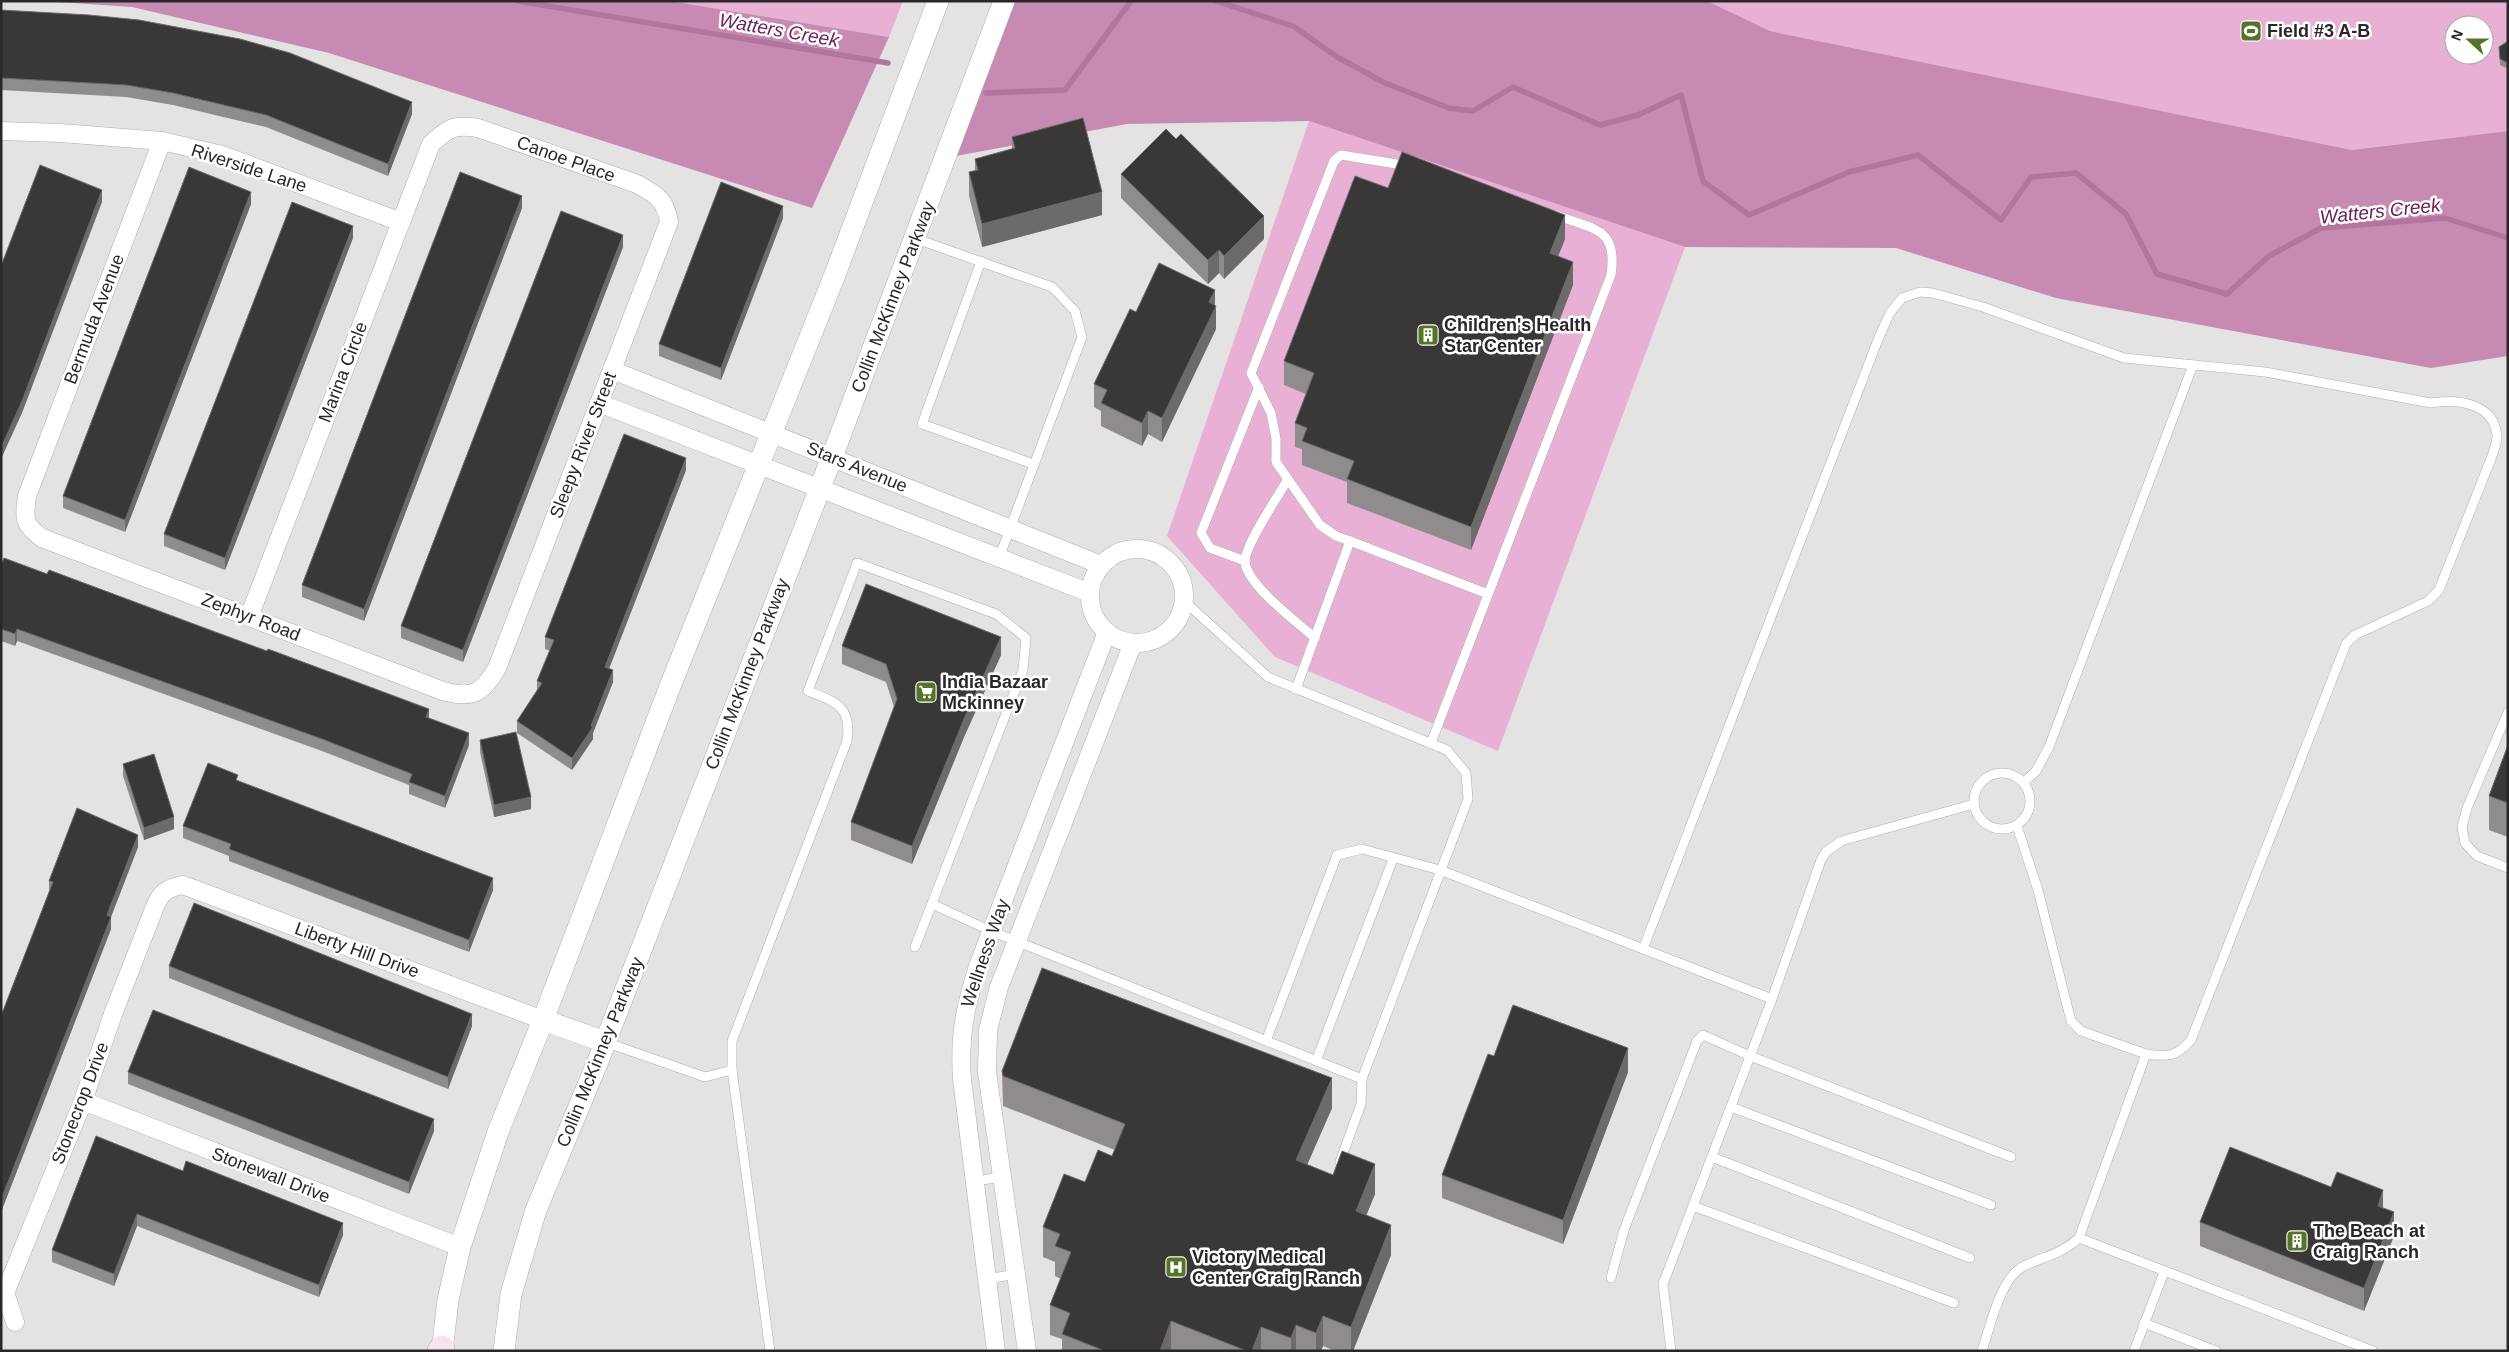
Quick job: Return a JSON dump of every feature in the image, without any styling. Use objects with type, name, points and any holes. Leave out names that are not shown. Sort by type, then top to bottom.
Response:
[{"type":"street","points":[[441,1350],[448,1300],[460,1247],[498,1132],[543,1020],[666,698],[761,464],[938,1]]},
{"type":"street","name":"Collin McKinney Parkway","points":[[504,1351],[511,1294],[536,1210],[605,1042],[832,457],[1004,1]]},
{"type":"street","name":"Canoe Place","points":[[445,131],[460,125],[478,128],[637,184],[656,194],[666,207],[670,222]]},
{"type":"street","name":"Riverside Lane","points":[[1,131],[61,133],[162,142],[222,155],[401,222]]},
{"type":"street","name":"Marina Circle","points":[[249,617],[431,144],[445,131]]},
{"type":"street","name":"Bermuda Avenue","points":[[27,496],[162,142]]},
{"type":"street","name":"Sleepy River Street","points":[[497,668],[670,222]]},
{"type":"street","name":"Stars Avenue","points":[[612,370],[1102,565]]},
{"type":"street","name":"Stars Avenue","points":[[600,402],[1090,593]]},
{"type":"street","name":"Zephyr Road","points":[[27,496],[24,518],[29,529],[42,538],[461,696],[474,694],[488,684],[497,668]]},
{"type":"street","points":[[1134,549],[1150,551],[1161,556],[1173,567],[1182,583],[1183,600],[1180,615],[1164,635],[1149,642],[1132,643],[1114,638],[1101,628],[1091,609],[1090,593],[1093,579],[1102,565],[1122,552],[1134,549]]},
{"type":"street","name":"Wellness Way","points":[[996,1351],[960,1047],[965,1008],[992,931],[1107,632]]},
{"type":"street","name":"Wellness Way","points":[[1027,1351],[987,1072],[988,1030],[999,986],[1132,643]]},
{"type":"street","name":"Liberty Hill Drive","points":[[169,888],[183,885],[543,1020]]},
{"type":"street","name":"Stonecrop Drive","points":[[15,1322],[5,1293],[83,1101],[154,909],[160,895],[169,888]]},
{"type":"street","points":[[543,1020],[605,1042]]},
{"type":"street","name":"Stonewall Drive","points":[[83,1101],[460,1247]]},
{"type":"lane","points":[[1415,167],[1341,155],[1334,161],[1251,373],[1271,413],[1276,439],[1276,462],[1320,525],[1336,536],[1350,542],[1488,594]]},
{"type":"lane","points":[[1430,743],[1611,275],[1614,256],[1611,242],[1603,234],[1551,212]]},
{"type":"lane","points":[[914,238],[1052,287],[1075,311],[1082,337],[999,558]]},
{"type":"lane","points":[[980,261],[922,424],[1033,464]]},
{"type":"lane","points":[[1643,949],[1879,337],[1890,313],[1902,298],[1920,292],[1983,307],[2124,358],[2265,372],[2431,403],[2455,400],[2475,405],[2489,418],[2496,436],[2492,456],[2439,590],[2428,601],[2355,635],[2346,644],[2191,1040],[2181,1052],[2166,1056],[2146,1054],[2082,1030],[2072,1021],[2038,890],[2018,826]]},
{"type":"lane","points":[[2024,782],[2036,771],[2049,747],[2193,365]]},
{"type":"lane","points":[[1245,561],[1210,548],[1201,532],[1259,387]]},
{"type":"lane","points":[[1288,479],[1251,542],[1245,561],[1252,580],[1315,638]]},
{"type":"lane","points":[[1296,689],[1350,542]]},
{"type":"lane","points":[[770,1351],[732,1070],[732,1041],[847,740],[850,722],[844,712],[834,701],[808,691],[857,563],[996,614],[1026,638],[1023,670],[915,947]]},
{"type":"lane","points":[[1183,600],[1268,677],[1447,750],[1466,773],[1468,799],[1362,1079],[1361,1104],[1336,1173]]},
{"type":"lane","points":[[2508,712],[2467,808],[2462,827],[2465,843],[2477,856],[2508,868]]},
{"type":"lane","points":[[2008,773],[2024,782],[2028,789],[2031,805],[2024,820],[2018,826],[1999,830],[1990,827],[1977,814],[1974,804],[1978,787],[1991,775],[2008,773]]},
{"type":"lane","points":[[1671,1351],[1663,1284],[1772,999],[1817,870],[1826,852],[1841,841],[1974,804]]},
{"type":"lane","points":[[1266,1040],[1338,855],[1362,849],[1393,859],[1440,870],[1772,999]]},
{"type":"lane","points":[[1316,1061],[1393,859]]},
{"type":"lane","points":[[932,904],[992,931],[1362,1079]]},
{"type":"lane","points":[[1611,1278],[1624,1230],[1697,1042],[1704,1035],[1750,1056],[2011,1157]]},
{"type":"lane","points":[[605,1042],[704,1077],[732,1070]]},
{"type":"lane","points":[[1982,1351],[2002,1293],[2010,1278],[2022,1267],[2061,1251],[2079,1238],[2146,1054]]},
{"type":"lane","points":[[1731,1107],[1991,1205]]},
{"type":"lane","points":[[1712,1157],[1970,1258]]},
{"type":"lane","points":[[975,1181],[1002,1177]]},
{"type":"lane","points":[[1693,1206],[1954,1303]]},
{"type":"lane","points":[[2079,1238],[2373,1351]]},
{"type":"lane","points":[[2134,1351],[2164,1272]]},
{"type":"lane","points":[[987,1278],[1016,1274]]},
{"type":"lane","points":[[2144,1323],[2216,1351]]},
{"type":"shaded area","points":[[43,1],[670,1],[889,37],[812,208],[329,53],[132,7]]},
{"type":"shaded area","points":[[670,1],[903,1],[889,37]]},
{"type":"shaded area","points":[[1015,1],[1707,1],[1770,31],[2352,150],[2508,131],[2508,356],[2431,368],[2056,298],[1896,248],[1685,247],[1309,121],[1127,124],[956,156]]},
{"type":"shaded area","points":[[1707,1],[2508,1],[2508,131],[2352,150],[1769,31]]},
{"type":"shaded area","points":[[1309,121],[1685,247],[1498,751],[1275,657],[1167,536]]},
{"type":"building","points":[[1,10],[139,20],[240,39],[290,53],[412,102],[388,164],[266,115],[173,93],[126,85],[1,78]]},
{"type":"building","points":[[2508,41],[2508,63],[2500,59],[2499,47]]},
{"type":"building","points":[[1083,118],[1102,192],[982,224],[969,172],[978,170],[975,159],[1015,148],[1012,137]]},
{"type":"building","points":[[1166,129],[1176,139],[1181,134],[1264,216],[1224,256],[1219,250],[1208,260],[1121,174]]},
{"type":"building","name":"Children's Health Star Center","points":[[1402,152],[1565,215],[1550,253],[1573,262],[1471,527],[1347,479],[1354,461],[1302,441],[1307,428],[1295,423],[1314,373],[1284,361],[1355,176],[1388,188]]},
{"type":"building","points":[[40,165],[102,190],[22,401],[1,448],[1,266]]},
{"type":"building","points":[[189,167],[251,192],[125,520],[63,496]]},
{"type":"building","points":[[460,172],[522,196],[364,609],[302,585]]},
{"type":"building","points":[[721,182],[783,206],[721,368],[659,344]]},
{"type":"building","points":[[292,202],[353,226],[225,558],[164,534]]},
{"type":"building","points":[[561,211],[623,235],[463,650],[401,626]]},
{"type":"building","points":[[1159,263],[1215,290],[1209,302],[1216,306],[1162,418],[1148,411],[1142,423],[1101,403],[1107,390],[1094,384],[1130,309],[1136,312]]},
{"type":"building","points":[[624,434],[686,458],[605,667],[613,670],[591,726],[593,727],[572,758],[517,721],[542,683],[537,681],[554,640],[545,637]]},
{"type":"building","points":[[4,558],[47,574],[49,570],[429,709],[426,717],[469,733],[445,796],[409,782],[412,774],[322,739],[17,629],[15,634],[1,629],[1,565]]},
{"type":"building","points":[[866,584],[1001,637],[964,719],[912,846],[851,822],[897,699],[886,664],[842,646]]},
{"type":"building","points":[[516,732],[531,797],[494,805],[480,740]]},
{"type":"building","points":[[2508,745],[2508,803],[2489,796]]},
{"type":"building","points":[[154,754],[174,817],[144,828],[123,764]]},
{"type":"building","points":[[208,763],[238,775],[236,780],[493,878],[469,940],[229,849],[231,844],[183,826]]},
{"type":"building","points":[[77,808],[138,835],[107,915],[111,917],[1,1200],[1,1016],[53,882],[49,881]]},
{"type":"building","points":[[194,903],[472,1014],[448,1077],[169,966]]},
{"type":"building","points":[[1042,968],[1332,1078],[1296,1160],[1333,1175],[1342,1151],[1375,1164],[1356,1211],[1391,1225],[1351,1327],[1323,1316],[1316,1333],[1296,1325],[1291,1338],[1261,1327],[1252,1351],[1247,1351],[1171,1321],[1160,1351],[1105,1351],[1062,1334],[1070,1313],[1050,1305],[1071,1252],[1055,1246],[1060,1234],[1043,1227],[1064,1174],[1085,1182],[1098,1150],[1112,1156],[1125,1124],[1003,1076],[1002,1071]]},
{"type":"building","points":[[1513,1005],[1628,1048],[1563,1220],[1442,1175],[1488,1054],[1494,1056]]},
{"type":"building","points":[[153,1010],[434,1119],[409,1182],[128,1072]]},
{"type":"building","points":[[96,1136],[183,1171],[186,1161],[343,1223],[319,1285],[137,1214],[114,1274],[52,1250]]},
{"type":"building","name":"The Beach at Craig Ranch","points":[[2230,1147],[2331,1187],[2337,1172],[2383,1190],[2378,1206],[2394,1212],[2364,1288],[2200,1222]]},
{"type":"waterway","name":"Watters Creek","points":[[518,1],[888,63]]},
{"type":"waterway","name":"Watters Creek","points":[[986,93],[1065,90],[1131,1]]},
{"type":"waterway","name":"Watters Creek","points":[[1216,1],[1293,26],[1337,57],[1385,83],[1449,108],[1473,111],[1513,87],[1600,125],[1638,115],[1681,95],[1703,181],[1749,215],[1849,172],[1918,155],[2001,220],[2031,177],[2076,173],[2126,214],[2157,274],[2227,294],[2269,256],[2321,228],[2445,218],[2508,238]]},
{"type":"place","name":"Field #3 A-B","points":[[2251,31]]},
{"type":"place","name":"Children's Health Star Center","points":[[1428,335]]},
{"type":"place","name":"India Bazaar Mckinney","points":[[926,692]]},
{"type":"place","name":"The Beach at Craig Ranch","points":[[2297,1241]]},
{"type":"place","name":"Victory Medical Center Craig Ranch","points":[[1176,1267]]}]
